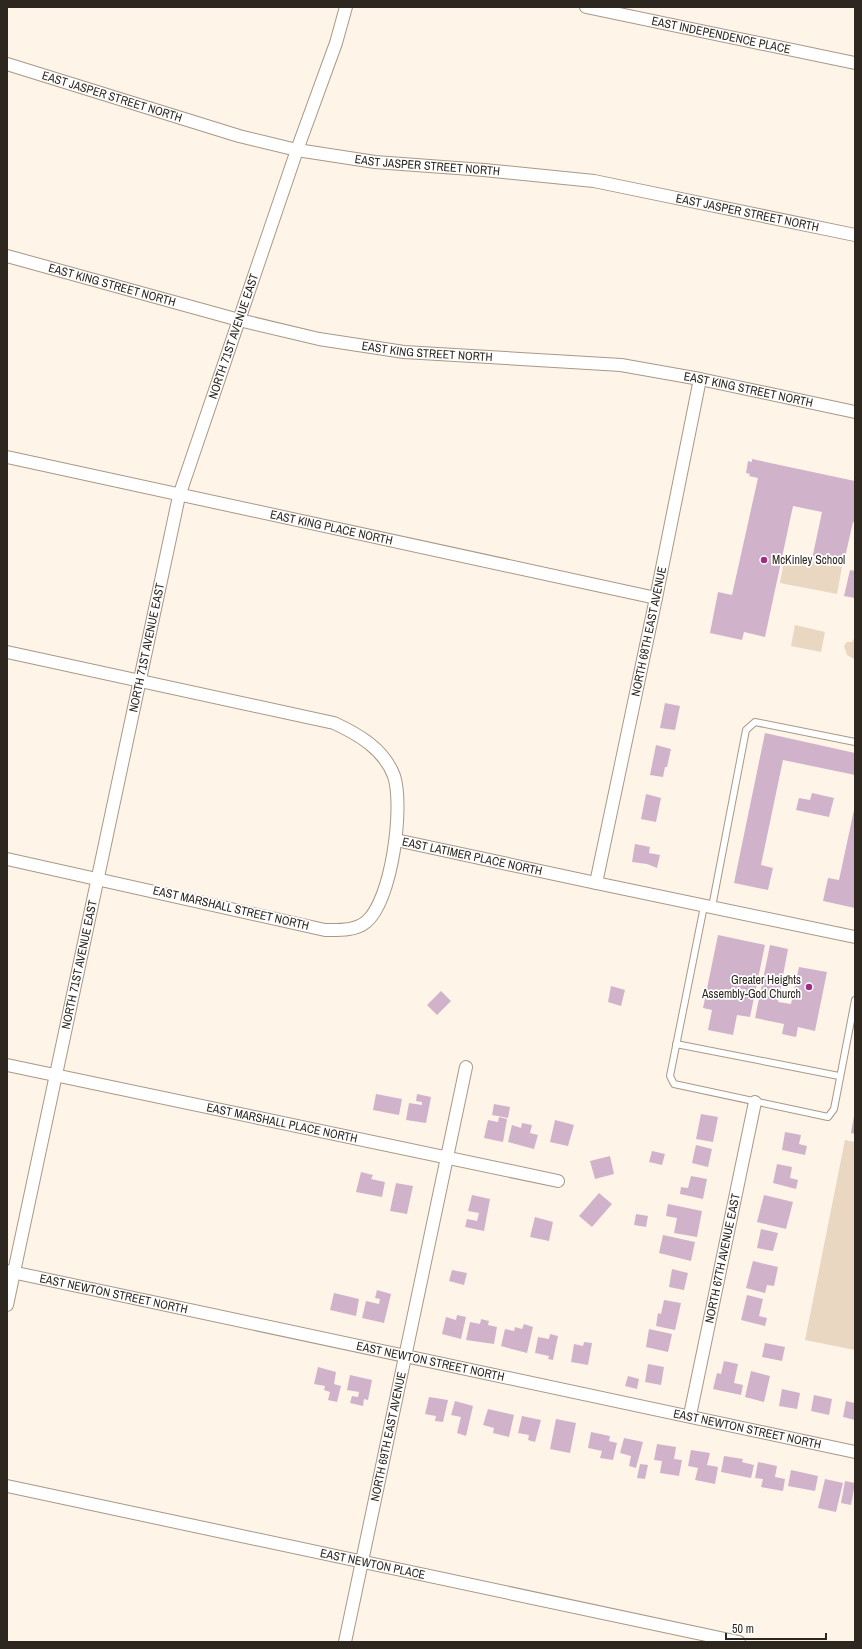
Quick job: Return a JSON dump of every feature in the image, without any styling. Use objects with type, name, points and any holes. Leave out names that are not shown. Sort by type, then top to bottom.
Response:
[{"type":"street","name":"NORTH 71ST AVENUE EAST","points":[[7,1305],[11,1271],[55,1075],[179,496],[297,150],[336,43],[346,7]]},
{"type":"street","name":"EAST INDEPENDENCE PLACE","points":[[586,7],[855,63]]},
{"type":"street","name":"EAST JASPER STREET NORTH","points":[[7,64],[239,136],[297,150],[375,162],[484,170],[594,181],[855,235]]},
{"type":"street","name":"EAST KING STREET NORTH","points":[[7,256],[239,320],[319,339],[404,352],[621,365],[700,379],[855,412]]},
{"type":"street","name":"NORTH 68TH EAST AVENUE","points":[[596,883],[700,379]]},
{"type":"street","name":"EAST KING PLACE NORTH","points":[[7,457],[179,496],[656,598]]},
{"type":"street","name":"EAST LATIMER PLACE NORTH","points":[[7,652],[334,723],[347,729],[376,749],[394,776],[398,794],[396,840],[855,937]]},
{"type":"street","name":"EAST MARSHALL STREET NORTH","points":[[7,859],[325,930],[343,930],[366,922],[381,903],[396,840]]},
{"type":"street","name":"EAST MARSHALL PLACE NORTH","points":[[7,1065],[558,1181]]},
{"type":"street","name":"NORTH 69TH EAST AVENUE","points":[[345,1642],[466,1067]]},
{"type":"street","name":"NORTH 67TH AVENUE EAST","points":[[690,1415],[755,1102]]},
{"type":"street","name":"EAST NEWTON STREET NORTH","points":[[11,1271],[406,1356],[690,1415],[855,1452]]},
{"type":"street","name":"EAST NEWTON PLACE","points":[[7,1486],[739,1642]]},
{"type":"lane","points":[[855,742],[755,722],[746,730],[670,1076],[674,1084],[828,1117],[834,1109],[839,1076],[855,1000]]},
{"type":"lane","points":[[676,1044],[839,1076]]},
{"type":"shaded area","points":[[785,556],[842,567],[837,594],[780,583]]},
{"type":"shaded area","points":[[795,625],[825,632],[821,652],[791,646]]},
{"type":"shaded area","points":[[855,637],[854,659],[847,655],[844,646],[847,642],[852,642]]},
{"type":"shaded area","points":[[845,1140],[855,1142],[855,1350],[805,1340]]},
{"type":"building","points":[[752,459],[855,481],[855,522],[853,522],[843,566],[812,559],[822,512],[793,506],[765,637],[744,632],[742,640],[710,633],[718,592],[732,595],[758,478],[749,476],[750,474],[746,473],[748,461],[752,462]]},
{"type":"building","points":[[850,570],[855,571],[855,598],[844,596]]},
{"type":"building","points":[[665,703],[680,706],[675,730],[660,728]]},
{"type":"building","points":[[765,733],[855,753],[855,775],[783,760],[761,865],[773,868],[768,890],[734,883]]},
{"type":"building","points":[[656,745],[671,749],[663,777],[650,775]]},
{"type":"building","points":[[812,793],[834,798],[829,817],[796,810],[799,798],[810,800]]},
{"type":"building","points":[[646,794],[661,798],[656,822],[641,819]]},
{"type":"building","points":[[854,810],[855,908],[823,901],[828,878],[839,880]]},
{"type":"building","points":[[635,844],[650,847],[649,853],[660,855],[657,868],[647,864],[632,862]]},
{"type":"building","points":[[718,935],[765,945],[750,1017],[737,1015],[733,1035],[708,1030],[712,1010],[703,1008]]},
{"type":"building","name":"Greater Heights Assembly-God Church","points":[[770,945],[788,949],[778,1002],[791,1004],[799,967],[827,972],[815,1031],[798,1027],[796,1037],[782,1034],[784,1024],[755,1018]]},
{"type":"building","points":[[611,986],[625,990],[621,1006],[608,1002]]},
{"type":"building","points":[[441,991],[451,1001],[437,1015],[427,1005]]},
{"type":"building","points":[[376,1094],[402,1099],[399,1115],[373,1110]]},
{"type":"building","points":[[417,1094],[431,1097],[426,1123],[406,1120],[409,1103],[422,1105],[422,1102],[416,1101]]},
{"type":"building","points":[[494,1104],[510,1107],[508,1118],[492,1115]]},
{"type":"building","points":[[701,1114],[718,1117],[713,1142],[696,1139]]},
{"type":"building","points":[[855,1116],[855,1134],[851,1133]]},
{"type":"building","points":[[499,1117],[507,1119],[503,1142],[484,1138],[488,1120],[498,1122]]},
{"type":"building","points":[[555,1120],[574,1125],[568,1146],[550,1142]]},
{"type":"building","points":[[522,1123],[532,1125],[530,1133],[538,1135],[534,1149],[508,1142],[512,1125],[521,1128]]},
{"type":"building","points":[[785,1132],[801,1135],[799,1144],[807,1146],[805,1155],[782,1150]]},
{"type":"building","points":[[696,1145],[712,1149],[708,1167],[692,1163]]},
{"type":"building","points":[[652,1151],[665,1154],[662,1165],[649,1162]]},
{"type":"building","points":[[610,1156],[614,1174],[595,1179],[590,1161]]},
{"type":"building","points":[[777,1164],[792,1167],[790,1178],[798,1180],[796,1189],[773,1183]]},
{"type":"building","points":[[361,1172],[373,1175],[371,1179],[385,1182],[382,1197],[356,1192]]},
{"type":"building","points":[[691,1176],[707,1179],[703,1199],[680,1194],[681,1187],[688,1188]]},
{"type":"building","points":[[396,1183],[413,1186],[407,1214],[390,1211]]},
{"type":"building","points":[[599,1193],[612,1204],[592,1227],[579,1216]]},
{"type":"building","points":[[472,1195],[490,1199],[484,1231],[465,1227],[467,1219],[477,1221],[479,1213],[468,1211]]},
{"type":"building","points":[[764,1195],[793,1202],[786,1229],[757,1222]]},
{"type":"building","points":[[668,1204],[702,1211],[697,1237],[674,1233],[677,1218],[666,1216]]},
{"type":"building","points":[[636,1214],[648,1216],[646,1227],[634,1225]]},
{"type":"building","points":[[535,1217],[553,1222],[549,1241],[530,1237]]},
{"type":"building","points":[[761,1229],[778,1233],[773,1251],[757,1248]]},
{"type":"building","points":[[663,1235],[695,1242],[691,1261],[659,1253]]},
{"type":"building","points":[[753,1261],[778,1267],[774,1286],[767,1285],[765,1293],[746,1288]]},
{"type":"building","points":[[672,1269],[688,1273],[684,1290],[669,1287]]},
{"type":"building","points":[[452,1270],[467,1273],[464,1285],[449,1281]]},
{"type":"building","points":[[377,1290],[391,1294],[384,1323],[362,1318],[366,1301],[379,1304],[380,1299],[375,1298]]},
{"type":"building","points":[[334,1293],[359,1299],[356,1316],[330,1310]]},
{"type":"building","points":[[747,1295],[763,1299],[759,1316],[767,1318],[765,1326],[741,1320]]},
{"type":"building","points":[[664,1300],[681,1303],[675,1330],[656,1326],[658,1313],[661,1314]]},
{"type":"building","points":[[457,1315],[466,1317],[461,1339],[442,1334],[446,1317],[456,1320]]},
{"type":"building","points":[[481,1319],[489,1321],[488,1325],[497,1327],[494,1344],[466,1340],[470,1322],[480,1324]]},
{"type":"building","points":[[524,1324],[533,1327],[527,1353],[501,1346],[505,1329],[514,1331],[515,1327],[522,1329]]},
{"type":"building","points":[[649,1329],[672,1334],[668,1352],[646,1347]]},
{"type":"building","points":[[550,1334],[558,1336],[553,1360],[548,1359],[549,1356],[535,1353],[538,1337],[549,1339]]},
{"type":"building","points":[[584,1342],[592,1343],[588,1365],[571,1362],[574,1344],[583,1346]]},
{"type":"building","points":[[765,1343],[785,1347],[782,1361],[762,1357]]},
{"type":"building","points":[[724,1361],[738,1364],[734,1383],[743,1385],[741,1395],[713,1389],[717,1373],[721,1374]]},
{"type":"building","points":[[648,1364],[664,1367],[661,1385],[645,1382]]},
{"type":"building","points":[[318,1367],[336,1372],[334,1384],[341,1386],[337,1402],[328,1400],[330,1392],[324,1390],[325,1386],[314,1384]]},
{"type":"building","points":[[751,1371],[770,1376],[764,1402],[745,1397]]},
{"type":"building","points":[[350,1375],[372,1380],[368,1400],[364,1399],[363,1406],[350,1403],[352,1396],[358,1397],[359,1392],[347,1390]]},
{"type":"building","points":[[628,1376],[639,1379],[637,1389],[625,1386]]},
{"type":"building","points":[[782,1389],[800,1393],[797,1409],[779,1406]]},
{"type":"building","points":[[814,1395],[832,1399],[829,1415],[811,1411]]},
{"type":"building","points":[[429,1397],[448,1400],[443,1422],[435,1421],[436,1416],[425,1414]]},
{"type":"building","points":[[455,1401],[473,1406],[466,1436],[457,1433],[461,1417],[451,1415]]},
{"type":"building","points":[[846,1401],[855,1403],[855,1420],[843,1417]]},
{"type":"building","points":[[488,1409],[514,1415],[509,1437],[493,1433],[494,1428],[483,1425]]},
{"type":"building","points":[[522,1416],[541,1420],[535,1442],[528,1440],[529,1435],[518,1433]]},
{"type":"building","points":[[556,1419],[576,1423],[570,1453],[550,1449]]},
{"type":"building","points":[[591,1432],[610,1436],[609,1441],[617,1443],[613,1460],[600,1458],[602,1451],[588,1448]]},
{"type":"building","points":[[624,1438],[643,1442],[636,1468],[629,1466],[631,1456],[620,1453]]},
{"type":"building","points":[[657,1444],[676,1447],[674,1459],[682,1460],[679,1476],[660,1473],[662,1461],[654,1460]]},
{"type":"building","points":[[691,1450],[710,1453],[707,1465],[718,1467],[715,1484],[695,1480],[698,1468],[688,1466]]},
{"type":"building","points":[[724,1456],[743,1459],[742,1462],[754,1465],[751,1478],[721,1472]]},
{"type":"building","points":[[758,1462],[777,1466],[775,1477],[785,1479],[783,1491],[761,1487],[763,1479],[755,1478]]},
{"type":"building","points":[[640,1464],[648,1465],[645,1479],[637,1478]]},
{"type":"building","points":[[791,1470],[818,1476],[815,1491],[788,1486]]},
{"type":"building","points":[[825,1479],[843,1483],[836,1512],[818,1508]]},
{"type":"building","points":[[845,1481],[855,1483],[851,1505],[841,1503]]},
{"type":"place","name":"McKinley School","points":[[764,560]]},
{"type":"place","name":"Greater Heights Assembly-God Church","points":[[809,987]]}]
